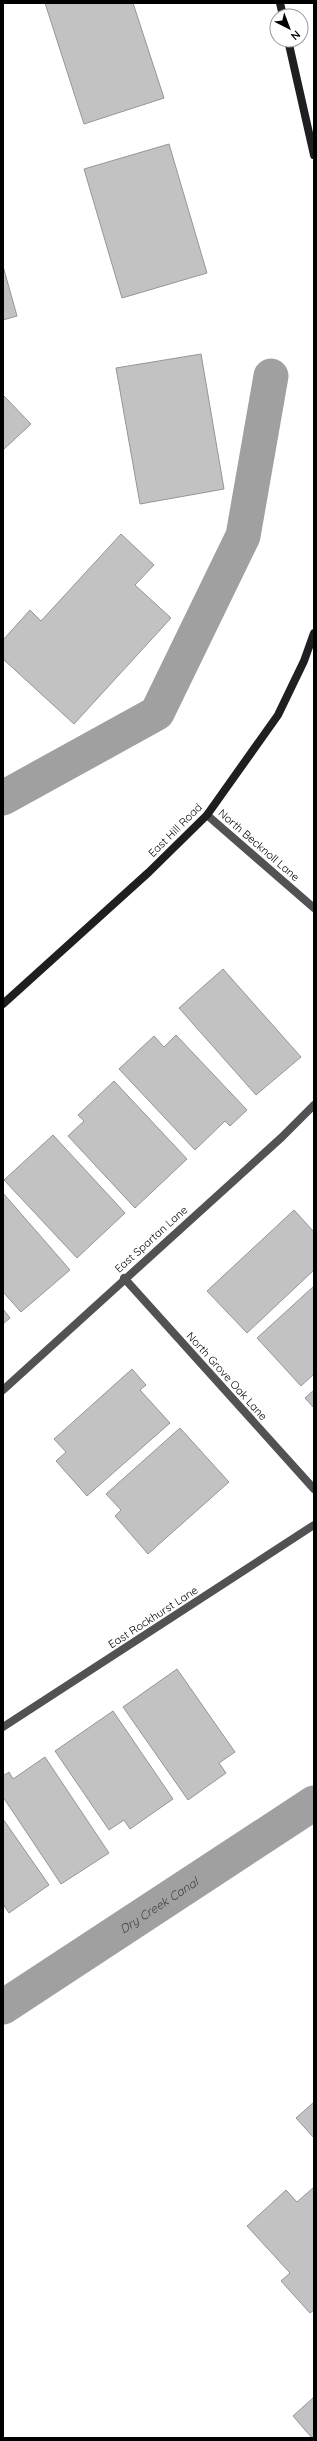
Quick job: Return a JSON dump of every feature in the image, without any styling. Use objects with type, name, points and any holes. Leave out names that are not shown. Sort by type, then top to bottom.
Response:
[{"type":"street","points":[[290,48],[314,155]]},
{"type":"street","name":"East Hill Road","points":[[3,1004],[149,872],[207,814],[278,715],[304,661],[314,633]]},
{"type":"street","name":"North Becknoll Lane","points":[[207,814],[314,908]]},
{"type":"street","name":"East Spartan Lane","points":[[3,1390],[124,1278],[282,1137],[314,1105]]},
{"type":"street","name":"North Grove Oak Lane","points":[[124,1278],[314,1489]]},
{"type":"street","name":"East Rockhurst Lane","points":[[3,1727],[314,1525]]},
{"type":"building","points":[[45,3],[133,3],[164,98],[84,124]]},
{"type":"building","points":[[169,144],[207,273],[122,298],[84,169]]},
{"type":"building","points":[[3,266],[17,316],[3,320]]},
{"type":"building","points":[[201,354],[224,489],[140,504],[116,368]]},
{"type":"building","points":[[3,395],[31,424],[3,450]]},
{"type":"building","points":[[121,534],[154,565],[135,585],[171,618],[74,724],[3,659],[3,640],[30,610],[41,621]]},
{"type":"building","points":[[223,969],[301,1057],[256,1095],[179,1008]]},
{"type":"building","points":[[176,1035],[247,1110],[230,1126],[225,1121],[195,1150],[119,1069],[154,1036],[164,1047]]},
{"type":"building","points":[[114,1081],[187,1159],[135,1208],[68,1136],[84,1121],[78,1115]]},
{"type":"building","points":[[53,1135],[125,1213],[77,1258],[4,1180]]},
{"type":"building","points":[[3,1193],[70,1270],[21,1312],[3,1292]]},
{"type":"building","points":[[294,1210],[314,1232],[314,1270],[247,1333],[207,1291]]},
{"type":"building","points":[[314,1286],[314,1374],[301,1386],[257,1338]]},
{"type":"building","points":[[3,1309],[10,1318],[3,1324]]},
{"type":"building","points":[[132,1369],[146,1385],[140,1390],[170,1423],[87,1496],[56,1461],[66,1452],[54,1439]]},
{"type":"building","points":[[314,1390],[314,1408],[305,1398]]},
{"type":"building","points":[[180,1428],[229,1482],[148,1554],[115,1516],[121,1510],[106,1494]]},
{"type":"building","points":[[177,1669],[235,1752],[219,1763],[226,1773],[188,1800],[123,1707]]},
{"type":"building","points":[[113,1711],[173,1799],[130,1829],[124,1820],[109,1830],[55,1751]]},
{"type":"building","points":[[45,1757],[109,1853],[61,1884],[3,1797],[3,1776],[9,1772],[13,1779]]},
{"type":"building","points":[[3,1819],[49,1885],[9,1913],[3,1904]]},
{"type":"building","points":[[314,2102],[314,2138],[296,2118]]},
{"type":"building","points":[[314,2187],[314,2310],[310,2313],[281,2281],[290,2273],[247,2226],[286,2190],[297,2202]]},
{"type":"building","points":[[314,2397],[314,2437],[312,2438],[293,2416]]},
{"type":"waterway","points":[[3,798],[157,713],[243,536],[271,376]]},
{"type":"waterway","name":"Dry Creek Canal","points":[[3,2007],[314,1803]]}]
